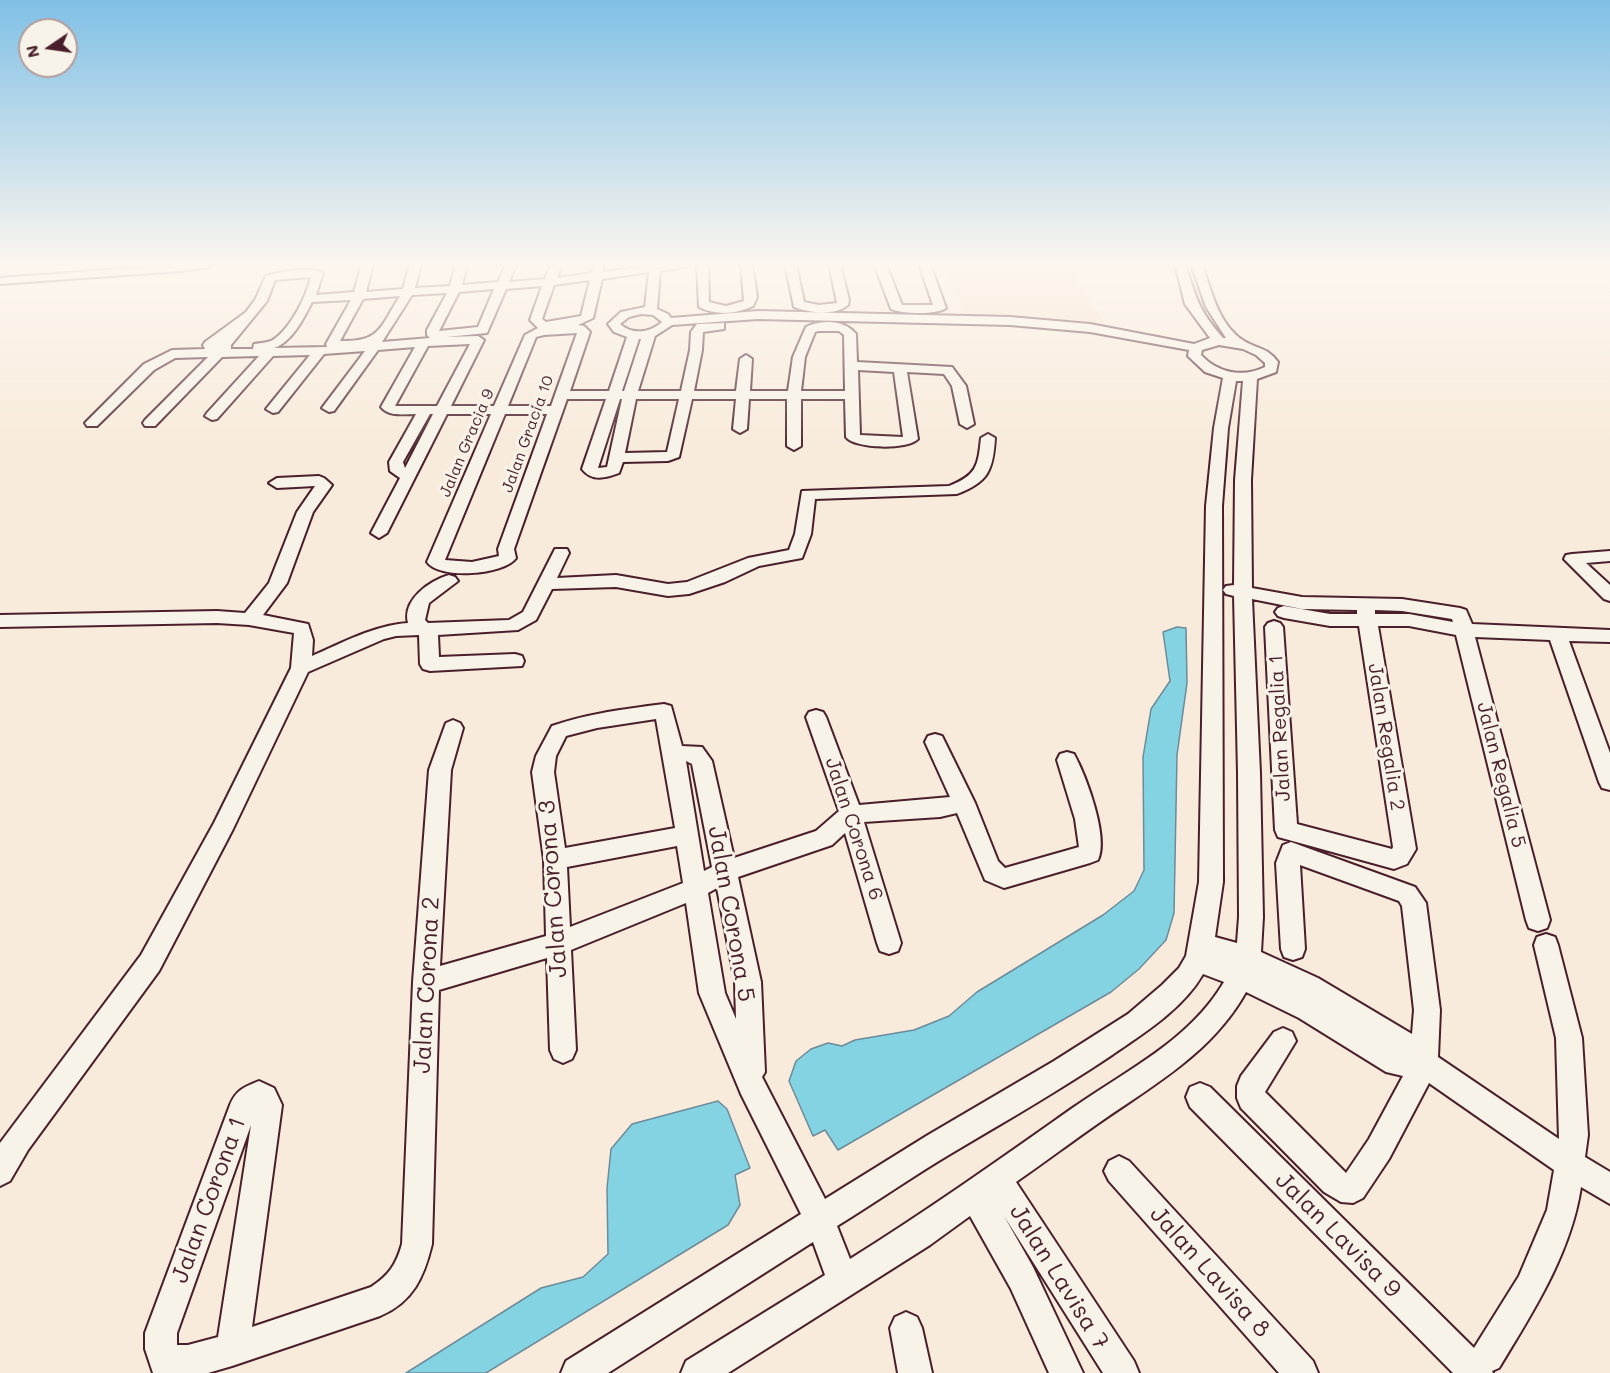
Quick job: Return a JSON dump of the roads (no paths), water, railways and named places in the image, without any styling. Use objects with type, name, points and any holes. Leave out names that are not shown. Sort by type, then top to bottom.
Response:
[{"type":"street","points":[[231,328],[209,345],[210,347],[221,350],[269,353],[429,338],[478,340],[480,337]]},
{"type":"street","points":[[92,423],[149,367],[163,357],[183,352],[268,346],[279,342],[289,328]]},
{"type":"street","points":[[273,409],[326,347],[338,328]]},
{"type":"street","points":[[329,408],[386,328]]},
{"type":"street","points":[[434,328],[388,407],[396,411],[555,410]]},
{"type":"street","points":[[379,533],[484,328]]},
{"type":"street","points":[[534,330],[573,328]]},
{"type":"street","name":"Jalan Gracia 10","points":[[506,549],[583,328]]},
{"type":"street","points":[[616,328],[623,333],[634,335],[649,334],[661,328]]},
{"type":"street","points":[[617,458],[668,457],[674,454],[696,350],[698,329],[701,328]]},
{"type":"street","points":[[794,446],[794,395],[799,358],[810,330],[818,328]]},
{"type":"street","points":[[844,328],[848,330],[851,366],[853,436],[866,442],[905,442],[911,439],[900,369]]},
{"type":"street","points":[[1090,328],[1196,348],[1204,343],[1219,341],[1239,343],[1265,354],[1272,362],[1271,369],[1263,374],[1240,376],[1213,371],[1200,364],[1194,356],[1196,348]]},
{"type":"street","points":[[1209,328],[1219,341]]},
{"type":"street","points":[[1224,328],[1239,343]]},
{"type":"street","name":"Jalan Gracia 9","points":[[506,549],[508,558],[500,563],[452,567],[435,562],[534,330]]},
{"type":"street","points":[[634,335],[612,395],[590,470],[594,473],[614,470],[630,395],[649,334]]},
{"type":"street","points":[[150,423],[221,350]]},
{"type":"street","points":[[212,416],[269,353]]},
{"type":"street","points":[[740,429],[746,359]]},
{"type":"street","points":[[851,366],[947,370],[952,373],[967,424]]},
{"type":"street","points":[[578,1373],[938,1145],[1064,1071],[1137,1023],[1188,976],[1200,952],[1211,882],[1214,506],[1221,428],[1240,376]]},
{"type":"street","points":[[698,1373],[920,1234],[1170,1059],[1200,1033],[1227,1001],[1244,967],[1251,886],[1240,376]]},
{"type":"street","points":[[561,394],[851,395]]},
{"type":"street","points":[[408,476],[395,468],[396,462],[425,410]]},
{"type":"street","points":[[548,584],[616,581],[668,590],[689,588],[719,578],[754,562],[789,557],[796,554],[803,534],[808,494],[951,492],[970,483],[985,470],[988,461],[988,438]]},
{"type":"street","points":[[249,619],[266,603],[277,586],[290,556],[303,515],[324,484],[319,481],[277,483]]},
{"type":"street","points":[[301,668],[385,632],[512,626],[530,616],[561,554]]},
{"type":"street","points":[[1610,556],[1572,560],[1610,595]]},
{"type":"street","points":[[449,580],[420,599],[417,608],[416,621],[429,635],[430,664],[515,661]]},
{"type":"street","points":[[1213,593],[1243,598],[1309,617],[1366,612],[1464,630],[1610,636]]},
{"type":"street","name":"Jalan Regalia 2","points":[[1287,841],[1394,859],[1405,849],[1366,612]]},
{"type":"street","points":[[0,621],[217,617],[302,627],[304,640],[301,668],[222,829],[150,963],[18,1140],[0,1171]]},
{"type":"street","name":"Jalan Regalia 1","points":[[1274,627],[1293,948]]},
{"type":"street","name":"Jalan Regalia 5","points":[[1464,630],[1569,1038],[1574,1135],[1562,1211],[1530,1287],[1481,1364]]},
{"type":"street","points":[[1557,634],[1610,782]]},
{"type":"street","name":"Jalan Corona 5","points":[[559,731],[578,724],[664,711],[674,754],[685,835],[696,888],[712,993],[751,1084]]},
{"type":"street","name":"Jalan Corona 6","points":[[816,717],[851,814],[889,943]]},
{"type":"street","name":"Jalan Corona 2","points":[[232,1350],[380,1300],[399,1287],[409,1274],[417,1245],[426,982],[440,770],[453,728]]},
{"type":"street","name":"Jalan Corona 3","points":[[559,731],[546,756],[543,772],[555,860],[563,1050]]},
{"type":"street","points":[[935,742],[964,803],[987,864],[997,877],[1004,878],[1090,853],[1091,843],[1067,760]]},
{"type":"street","name":"Jalan Corona 5","points":[[674,754],[694,753],[702,761],[748,982],[751,1084]]},
{"type":"street","points":[[426,982],[559,943],[696,888],[725,871],[824,838],[851,814],[940,808],[964,803]]},
{"type":"street","points":[[555,860],[685,835]]},
{"type":"street","points":[[1283,1041],[1254,1080],[1249,1093],[1253,1102],[1334,1182],[1347,1188],[1357,1185],[1424,1064],[1427,1010],[1414,903],[1410,897],[1297,852],[1287,841]]},
{"type":"street","points":[[1200,952],[1244,967],[1396,1062],[1424,1064],[1610,1189]]},
{"type":"street","points":[[751,1084],[820,1221],[844,1282]]},
{"type":"street","name":"Jalan Corona 1","points":[[259,1095],[268,1105],[232,1350],[188,1362],[165,1361],[161,1349],[161,1333],[244,1105],[251,1098],[259,1095]]},
{"type":"street","name":"Jalan Lavisa 9","points":[[1200,1097],[1481,1364]]},
{"type":"street","name":"Jalan Lavisa 8","points":[[1119,1171],[1301,1373]]},
{"type":"street","points":[[986,1186],[1022,1278],[1066,1373]]},
{"type":"street","name":"Jalan Lavisa 7","points":[[986,1186],[1115,1367]]},
{"type":"street","points":[[906,1328],[915,1373]]},
{"type":"water","points":[[1177,627],[1186,628],[1187,683],[1177,755],[1174,913],[1166,940],[1139,969],[1111,992],[838,1150],[825,1130],[813,1136],[789,1081],[796,1061],[811,1049],[828,1043],[842,1046],[855,1040],[914,1030],[949,1016],[977,992],[1103,915],[1134,891],[1144,870],[1143,757],[1151,709],[1170,681],[1163,632]]},
{"type":"water","points":[[718,1101],[727,1109],[750,1168],[735,1175],[740,1205],[728,1225],[486,1373],[406,1373],[541,1288],[583,1277],[608,1254],[607,1188],[611,1149],[632,1124]]}]
